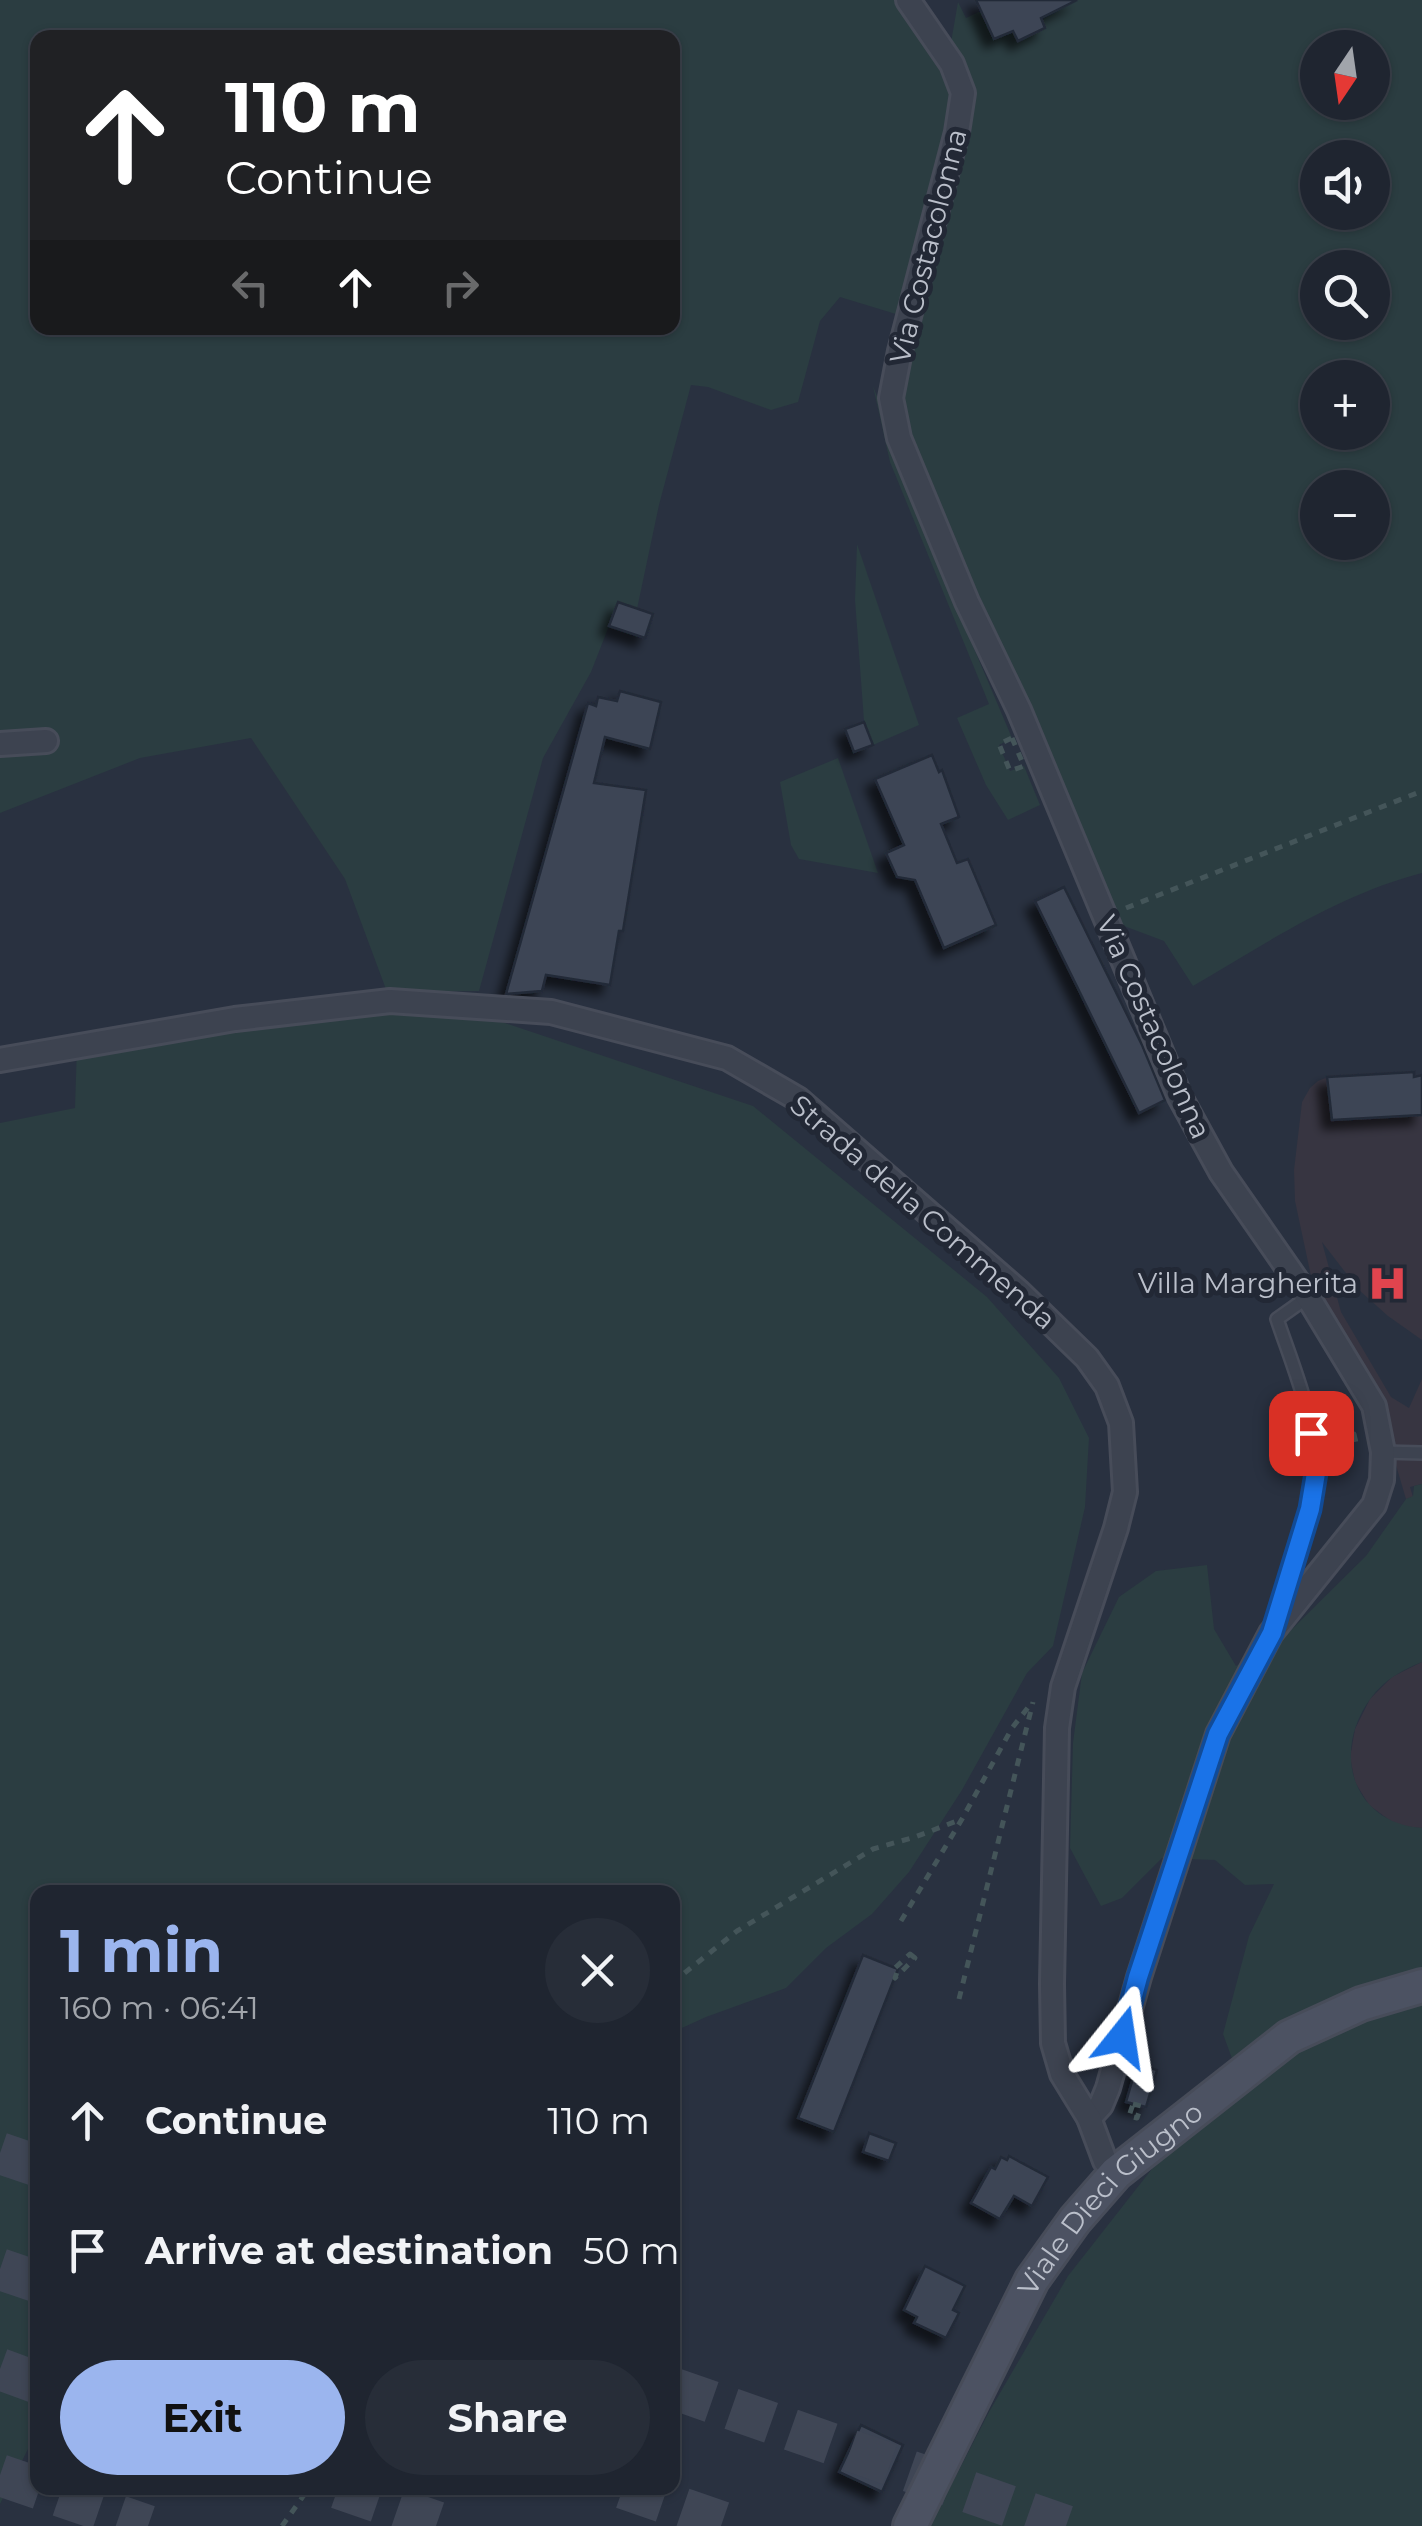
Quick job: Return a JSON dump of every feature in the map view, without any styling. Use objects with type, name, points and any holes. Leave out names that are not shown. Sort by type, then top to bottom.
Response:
[{"type":"main road","name":"Viale Dieci Giugno","points":[[910,2526],[1032,2280],[1074,2220],[1116,2172],[1289,2037],[1361,2004],[1422,1986]]},
{"type":"street","name":"Via Costacolonna","points":[[908,0],[952,64],[963,94],[891,398],[899,438],[967,602],[1019,710],[1188,1112],[1221,1172],[1308,1297],[1374,1406],[1383,1452],[1382,1480],[1374,1504],[1272,1633],[1218,1734],[1138,1977],[1108,2088],[1101,2105],[1088,2118]]},
{"type":"street","points":[[0,744],[46,740]]},
{"type":"street","name":"Strada della Commenda","points":[[0,1060],[235,1019],[390,1001],[551,1012],[727,1058],[798,1099],[1019,1292],[1087,1358],[1108,1386],[1122,1422],[1125,1492],[1064,1687],[1057,1728],[1053,2043],[1062,2074],[1088,2118],[1105,2161],[1116,2172]]},
{"type":"lane","points":[[1272,1633],[1310,1509],[1316,1473],[1305,1402],[1277,1319],[1308,1297]]},
{"type":"lane","points":[[1383,1452],[1422,1453]]},
{"type":"path","points":[[1105,916],[1422,791]]},
{"type":"path","points":[[1336,1430],[1350,1428]]},
{"type":"path","points":[[900,1922],[1012,1728],[1033,1702],[959,1999]]},
{"type":"path","points":[[680,1978],[738,1931],[874,1849],[962,1819]]},
{"type":"path","points":[[910,1954],[916,1958],[905,1968],[895,1978],[896,1968],[910,1954]]},
{"type":"path","points":[[282,2526],[303,2495]]},
{"type":"shaded area","points":[[0,0],[897,0],[950,48],[958,2],[966,18],[981,11],[994,39],[1041,18],[1047,0],[1422,0],[1422,873],[1333,907],[1193,986],[1164,941],[1124,926],[899,438],[909,318],[840,297],[820,321],[798,402],[771,410],[708,387],[691,385],[637,609],[618,603],[591,672],[543,758],[479,991],[387,992],[345,879],[251,738],[140,758],[0,813]]},
{"type":"shaded area","points":[[873,386],[1012,738],[999,745],[1010,771],[1024,766],[1040,805],[1008,820],[986,785],[957,718],[989,704],[890,462]]},
{"type":"shaded area","points":[[857,544],[919,725],[873,745],[864,721],[855,600]]},
{"type":"shaded area","points":[[838,758],[878,873],[799,859],[791,845],[780,782]]},
{"type":"shaded area","points":[[390,1001],[496,1020],[753,1106],[987,1297],[1059,1378],[1089,1438],[1085,1507],[1053,1646],[1027,1673],[962,1790],[909,1872],[872,1914],[826,1948],[786,1988],[680,2029],[680,1885],[30,1885],[30,2443],[0,2504],[0,1123],[75,1108],[77,1047]]},
{"type":"shaded area","name":"Villa Margherita","points":[[1414,1072],[1415,1076],[1422,1075],[1422,1340],[1359,1290],[1322,1242],[1341,1312],[1391,1397],[1409,1408],[1422,1379],[1422,1484],[1410,1487],[1413,1497],[1406,1499],[1387,1435],[1311,1276],[1295,1201],[1294,1170],[1302,1102],[1318,1081],[1328,1077]]},
{"type":"shaded area","points":[[1422,1484],[1422,1662],[1394,1676],[1371,1698],[1352,1740],[1351,1761],[1355,1781],[1379,1813],[1398,1823],[1422,1828],[1422,1969],[1359,1989],[1234,2064],[1223,2034],[1249,1936],[1274,1884],[1245,1885],[1215,1860],[1162,1858],[1122,1898],[1101,1906],[1070,1848],[1073,1743],[1082,1673],[1119,1597],[1156,1571],[1207,1565],[1214,1629],[1236,1666],[1284,1637],[1366,1556],[1406,1499],[1413,1496],[1414,1486]]},
{"type":"shaded area","points":[[1422,1662],[1422,1828],[1392,1822],[1369,1805],[1355,1782],[1350,1758],[1355,1729],[1370,1699],[1392,1677]]},
{"type":"shaded area","points":[[1422,1996],[1422,2526],[930,2526],[989,2412],[1068,2276],[1155,2165],[1231,2093],[1316,2035]]},
{"type":"building","points":[[976,0],[1077,0],[1041,18],[1045,28],[1018,41],[1013,31],[994,39]]},
{"type":"building","points":[[618,602],[653,614],[645,638],[609,626]]},
{"type":"building","points":[[620,691],[661,702],[650,749],[605,737],[594,783],[646,790],[610,985],[546,975],[542,991],[506,994],[588,703],[596,706],[598,697],[617,701]]},
{"type":"building","points":[[864,722],[873,745],[854,752],[845,729]]},
{"type":"building","points":[[932,755],[939,772],[942,770],[959,817],[941,824],[957,863],[968,859],[996,925],[944,948],[915,880],[897,877],[886,853],[904,845],[875,779]]},
{"type":"building","points":[[1064,887],[1165,1100],[1139,1113],[1035,901]]},
{"type":"building","points":[[1414,1072],[1414,1077],[1422,1075],[1422,1115],[1332,1120],[1327,1077]]},
{"type":"building","points":[[863,1955],[898,1969],[834,2132],[798,2118]]},
{"type":"building","points":[[1137,2064],[1157,2070],[1146,2107],[1126,2102]]},
{"type":"building","points":[[869,2133],[896,2143],[889,2161],[863,2152]]},
{"type":"building","points":[[1009,2156],[1048,2177],[1032,2206],[1014,2196],[1000,2219],[971,2203],[991,2167],[995,2169],[1001,2157],[1007,2160]]},
{"type":"building","points":[[925,2266],[965,2286],[953,2310],[959,2313],[946,2338],[914,2323],[917,2317],[904,2310]]},
{"type":"building","points":[[861,2425],[903,2445],[882,2492],[839,2472]]},
{"type":"tunnel","points":[[0,2153],[30,2163]]},
{"type":"tunnel","points":[[0,2269],[30,2279]]},
{"type":"tunnel","points":[[0,2369],[30,2380]]},
{"type":"tunnel","points":[[680,2391],[1066,2526]]},
{"type":"tunnel","points":[[0,2475],[30,2485]]},
{"type":"tunnel","points":[[58,2495],[148,2526]]},
{"type":"tunnel","points":[[358,2495],[448,2526]]},
{"type":"tunnel","points":[[643,2495],[733,2526]]},
{"type":"place","name":"Villa Margherita","points":[[1388,1283]]},
{"type":"route","points":[[1122,2037],[1218,1734],[1272,1633],[1310,1509],[1316,1473],[1311,1433]]}]
